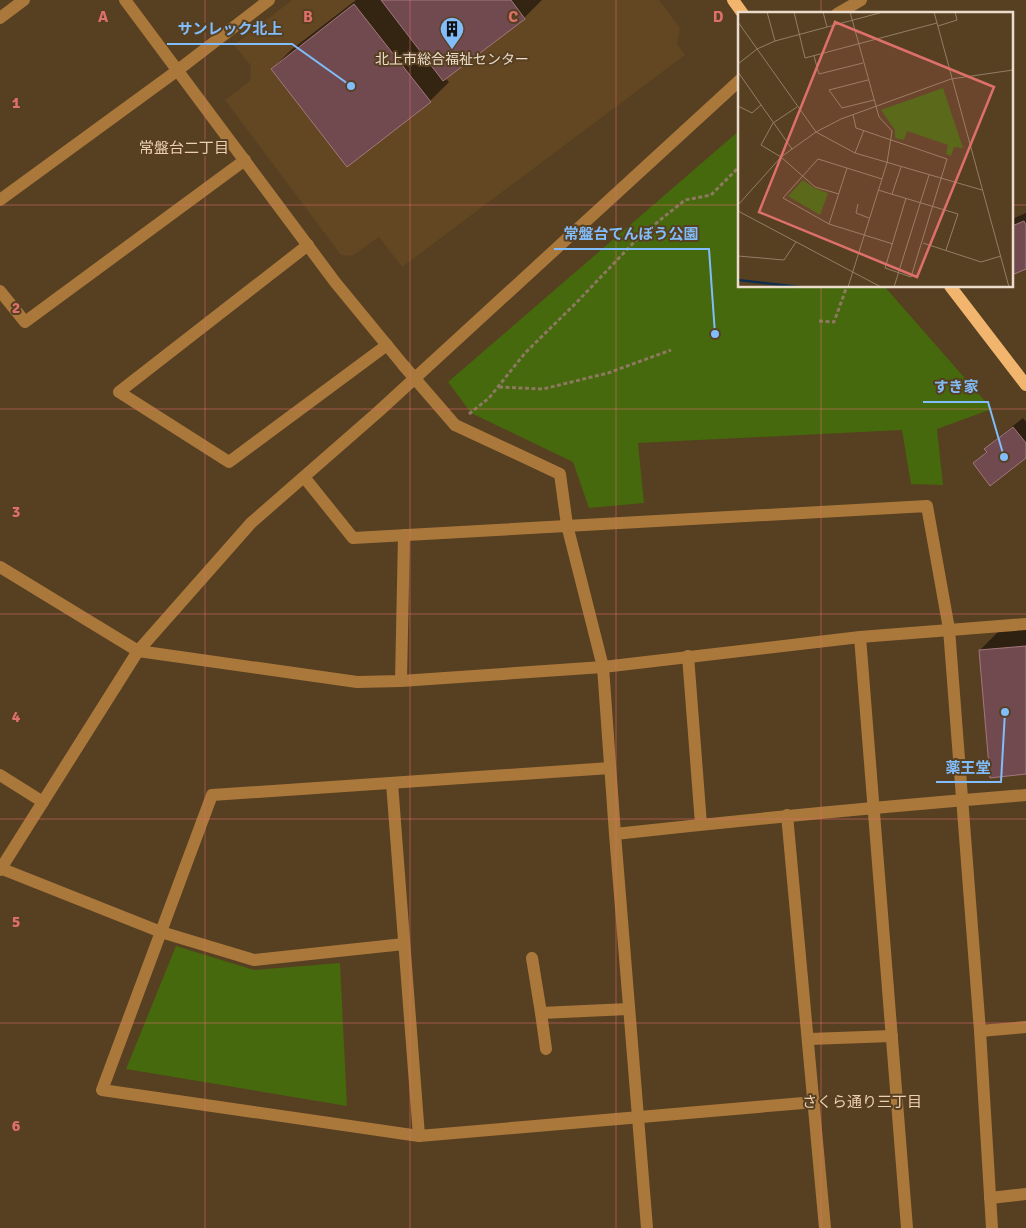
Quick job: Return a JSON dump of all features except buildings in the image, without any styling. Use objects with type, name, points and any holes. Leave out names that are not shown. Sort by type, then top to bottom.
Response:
[{"type":"main road","points":[[733,0],[742,12]]},
{"type":"main road","points":[[952,288],[1026,385]]},
{"type":"street","points":[[0,18],[24,0]]},
{"type":"street","points":[[125,0],[308,245],[404,366],[455,425],[560,474],[567,525],[603,666],[614,834],[647,1228]]},
{"type":"street","points":[[0,200],[178,70],[269,0]]},
{"type":"street","points":[[840,12],[861,0]]},
{"type":"street","points":[[404,944],[254,960],[161,932],[0,869],[138,652],[251,523],[378,412],[738,82]]},
{"type":"street","points":[[0,291],[25,322],[245,160]]},
{"type":"street","points":[[308,245],[119,392],[229,462],[387,345]]},
{"type":"street","points":[[304,477],[353,538],[927,506],[949,629],[980,1031],[992,1228]]},
{"type":"street","points":[[401,681],[404,535]]},
{"type":"street","points":[[0,567],[138,652],[357,682],[401,681],[603,666],[860,637],[1026,624]]},
{"type":"street","points":[[860,637],[907,1228]]},
{"type":"street","points":[[688,656],[701,824]]},
{"type":"street","points":[[610,768],[212,795],[102,1090],[418,1136],[815,1102]]},
{"type":"street","points":[[0,775],[43,802]]},
{"type":"street","points":[[392,783],[418,1136]]},
{"type":"street","points":[[614,834],[787,815],[1026,795]]},
{"type":"street","points":[[787,815],[815,1102],[825,1228]]},
{"type":"street","points":[[532,958],[546,1049]]},
{"type":"street","points":[[541,1014],[628,1009]]},
{"type":"street","points":[[980,1031],[1026,1027]]},
{"type":"street","points":[[809,1039],[892,1036]]},
{"type":"street","points":[[990,1198],[1026,1194]]},
{"type":"path","points":[[455,425],[489,398],[525,353],[639,237],[685,200],[711,195],[738,168]]},
{"type":"path","points":[[819,321],[834,322],[846,288]]},
{"type":"path","points":[[498,387],[543,389],[608,373],[671,350]]},
{"type":"shaded area","points":[[292,0],[659,0],[680,28],[677,44],[685,55],[402,267],[379,237],[352,256],[341,255],[225,100],[250,81],[251,66],[234,45]]},
{"type":"green space","points":[[738,132],[738,288],[886,288],[992,409],[937,429],[943,485],[911,484],[902,430],[638,443],[644,503],[589,508],[573,462],[471,413],[448,382]]},
{"type":"green space","points":[[176,946],[254,970],[340,963],[347,1106],[126,1069]]},
{"type":"place","name":"北上市総合福祉センター","points":[[452,50]]},
{"type":"place","name":"サンレック北上","points":[[351,86]]},
{"type":"place","name":"常盤台てんぼう公園","points":[[715,334]]},
{"type":"place","name":"すき家","points":[[1004,457]]},
{"type":"place","name":"薬王堂","points":[[1005,712]]},
{"type":"district","name":"常盤台二丁目","points":[[184,148]]},
{"type":"district","name":"さくら通り三丁目","points":[[862,1102]]}]
